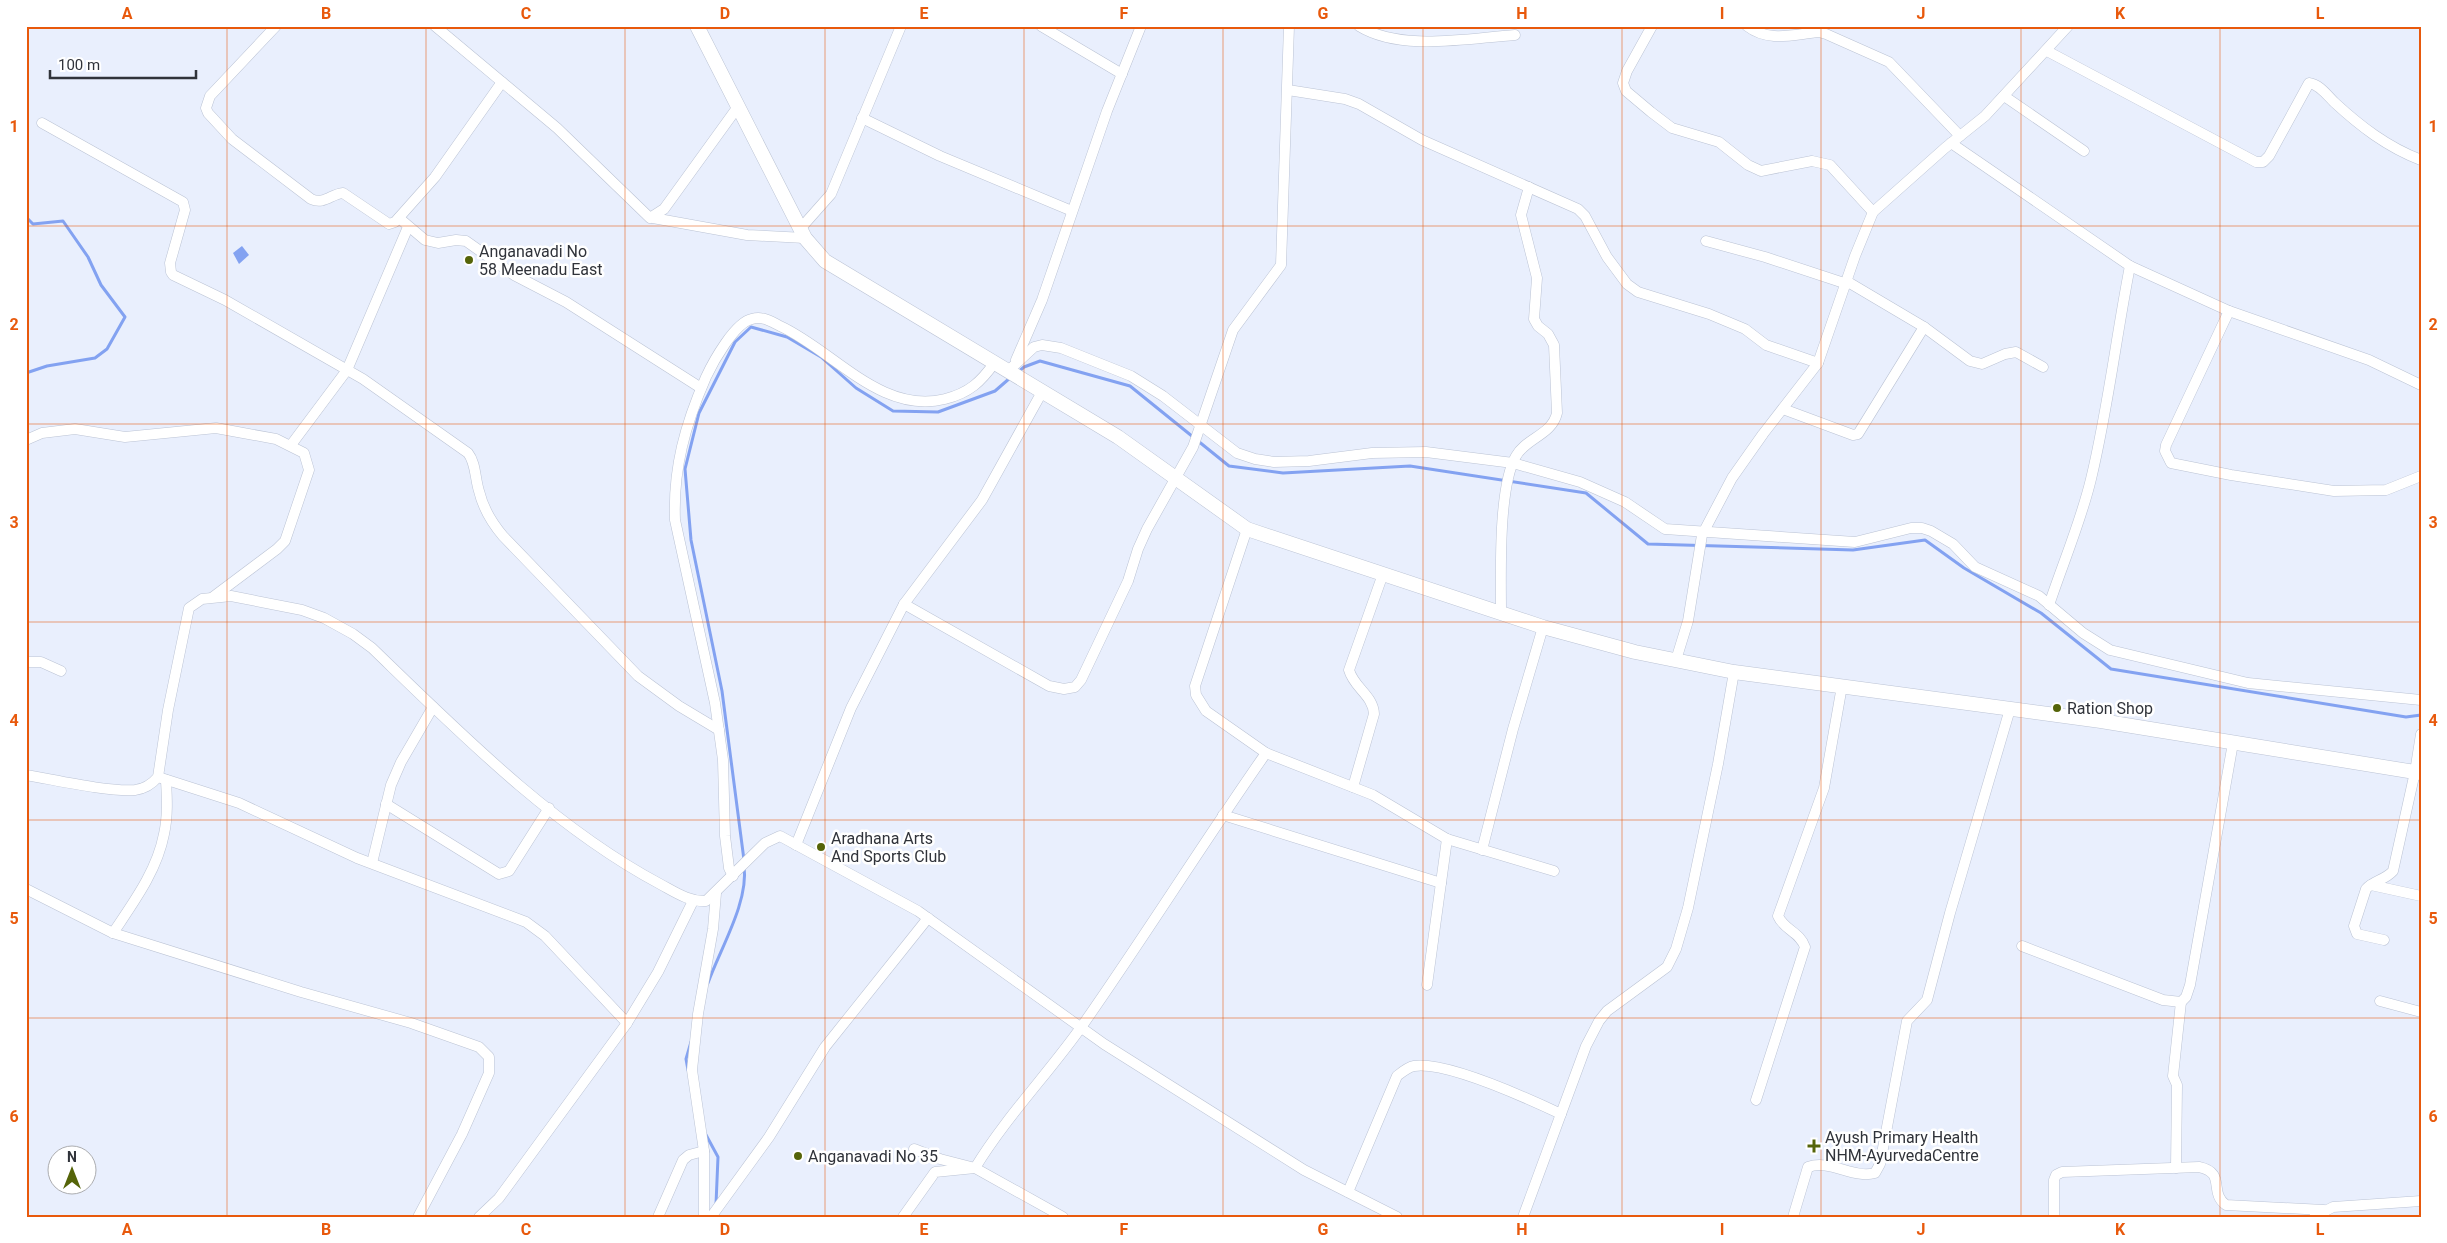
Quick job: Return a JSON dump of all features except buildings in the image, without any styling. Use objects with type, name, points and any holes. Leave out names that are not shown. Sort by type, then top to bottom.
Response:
[{"type":"street","points":[[276,26],[210,96],[206,108],[208,113],[232,139],[311,200],[322,201],[336,194],[343,193],[389,224],[399,218],[435,177],[502,82]]},
{"type":"street","points":[[435,26],[557,128],[646,215],[746,235],[802,234]]},
{"type":"street","points":[[697,26],[802,234],[832,266],[1013,371],[1042,392],[1118,438],[1247,529],[1543,627],[1635,652],[1734,672],[2101,721],[2418,772]]},
{"type":"street","points":[[802,234],[831,194],[901,26]]},
{"type":"street","points":[[1041,26],[1122,74]]},
{"type":"street","points":[[1013,371],[1042,300],[1072,211],[1141,26]]},
{"type":"street","points":[[904,604],[1049,686],[1064,689],[1075,688],[1081,680],[1115,612],[1147,529],[1193,447],[1233,330],[1281,265],[1289,26]]},
{"type":"street","points":[[1359,26],[1377,36],[1413,41],[1516,35]]},
{"type":"street","points":[[1652,26],[1627,71],[1623,83],[1626,91],[1672,128],[1720,142],[1748,165],[1761,171],[1812,161],[1830,165],[1873,212]]},
{"type":"street","points":[[1747,26],[1754,32],[1770,36],[1819,32],[1889,62],[1960,136]]},
{"type":"street","points":[[1676,660],[1688,621],[1703,532],[1732,478],[1818,364],[1855,256],[1873,212],[1951,143],[1985,116],[2047,51],[2068,26]]},
{"type":"street","points":[[2047,51],[2256,162],[2263,162],[2269,156],[2309,83],[2318,87],[2353,119],[2388,145],[2421,160]]},
{"type":"street","points":[[1288,90],[1345,99],[1359,104],[1422,140],[1578,209],[1585,216],[1607,256],[1627,284],[1638,292],[1709,314],[1745,329],[1766,345],[1818,364]]},
{"type":"street","points":[[2004,96],[2084,151]]},
{"type":"street","points":[[654,218],[664,210],[737,108]]},
{"type":"street","points":[[862,118],[940,156],[1072,211]]},
{"type":"street","points":[[42,123],[183,202],[185,210],[170,263],[170,272],[173,275],[225,300],[347,370],[468,453],[472,459],[479,492],[489,517],[503,536],[638,676],[679,706],[719,730]]},
{"type":"street","points":[[1951,143],[2130,266],[2229,310],[2369,360],[2421,385]]},
{"type":"street","points":[[1501,613],[1501,550],[1506,487],[1512,465],[1522,449],[1551,426],[1557,413],[1554,345],[1548,334],[1538,326],[1534,319],[1537,278],[1530,245],[1522,224],[1521,215],[1529,187]]},
{"type":"street","points":[[399,218],[425,240],[431,242],[466,241],[514,275],[566,302],[702,388]]},
{"type":"street","points":[[291,445],[347,370],[408,227]]},
{"type":"street","points":[[1706,241],[1847,283],[1924,327],[1976,364],[1988,363],[2004,354],[2016,352],[2042,368]]},
{"type":"street","points":[[2049,605],[2091,480],[2108,398],[2117,334],[2130,266]]},
{"type":"street","points":[[2229,310],[2166,445],[2165,451],[2172,463],[2231,475],[2334,491],[2386,490],[2421,476]]},
{"type":"street","points":[[733,872],[724,836],[723,760],[719,730],[675,520],[680,451],[712,362],[741,324],[753,318],[767,319],[795,332],[873,385],[905,400],[932,402],[951,398],[978,385],[995,362]]},
{"type":"street","points":[[1783,409],[1853,435],[1858,434],[1924,327]]},
{"type":"street","points":[[1013,371],[1034,347],[1042,345],[1061,348],[1131,376],[1163,396],[1200,428],[1236,453],[1274,462],[1309,461],[1372,453],[1426,452],[1512,465],[1580,482],[1625,502],[1665,529],[1855,542],[1885,534],[1922,528],[1943,536],[1975,567],[2030,592],[2095,642],[2110,650],[2248,683],[2421,700]]},
{"type":"street","points":[[796,845],[851,708],[904,604],[982,500],[1042,392]]},
{"type":"street","points":[[26,440],[42,433],[58,430],[75,429],[125,437],[216,428],[276,439],[291,445],[304,453],[309,470],[285,541],[212,597],[198,602],[187,613],[162,778],[167,814],[164,835],[156,860],[140,892],[113,933]]},
{"type":"street","points":[[1247,529],[1195,686],[1196,695],[1206,711],[1266,753],[1381,800],[1414,822],[1447,839],[1554,871]]},
{"type":"street","points":[[1353,787],[1374,714],[1374,704],[1355,682],[1349,670],[1383,574]]},
{"type":"street","points":[[212,597],[236,596],[307,612],[324,618],[353,634],[372,648],[506,774],[549,808],[610,854],[644,876],[693,901],[706,902],[733,872],[765,843],[778,836],[796,845],[928,918],[1081,1027],[1304,1170],[1397,1217]]},
{"type":"street","points":[[1482,850],[1510,738],[1543,627]]},
{"type":"street","points":[[26,662],[41,662],[60,670]]},
{"type":"street","points":[[1523,1217],[1586,1046],[1598,1021],[1624,997],[1667,967],[1676,949],[1688,908],[1718,764],[1734,672]]},
{"type":"street","points":[[1756,1100],[1805,947],[1802,937],[1781,922],[1778,916],[1824,788],[1842,686]]},
{"type":"street","points":[[372,863],[386,804],[401,762],[433,707]]},
{"type":"street","points":[[1792,1217],[1808,1167],[1822,1165],[1866,1175],[1875,1173],[1880,1164],[1907,1021],[1926,1000],[2010,709]]},
{"type":"street","points":[[2384,940],[2362,936],[2355,931],[2364,893],[2371,885],[2387,878],[2393,871],[2418,772],[2421,734]]},
{"type":"street","points":[[2176,1168],[2177,1086],[2173,1076],[2181,1002],[2186,997],[2190,985],[2233,743]]},
{"type":"street","points":[[903,1217],[935,1172],[975,1168],[1009,1119],[1081,1027],[1266,753]]},
{"type":"street","points":[[26,776],[135,790],[146,787],[162,778],[239,803],[372,863],[526,922],[545,936],[627,1023]]},
{"type":"street","points":[[386,804],[499,874],[509,871],[549,808]]},
{"type":"street","points":[[1223,815],[1441,883]]},
{"type":"street","points":[[1427,986],[1447,839]]},
{"type":"street","points":[[2371,885],[2421,896]]},
{"type":"street","points":[[26,889],[113,933],[292,990],[411,1022],[479,1047],[486,1052],[489,1057],[489,1073],[462,1134],[418,1217]]},
{"type":"street","points":[[704,1217],[704,1151],[692,1070],[698,1014],[713,929],[716,893]]},
{"type":"street","points":[[479,1217],[498,1198],[627,1023],[666,958],[693,901]]},
{"type":"street","points":[[711,1217],[770,1137],[825,1047],[928,918]]},
{"type":"street","points":[[2022,946],[2164,1000],[2181,1002]]},
{"type":"street","points":[[2380,1001],[2421,1012]]},
{"type":"street","points":[[1348,1192],[1397,1076],[1412,1066],[1435,1068],[1467,1076],[1516,1093],[1561,1114]]},
{"type":"street","points":[[914,1149],[940,1159],[975,1168],[1063,1217]]},
{"type":"street","points":[[658,1217],[684,1160],[689,1155],[704,1151]]},
{"type":"street","points":[[2054,1217],[2054,1180],[2056,1175],[2062,1172],[2199,1167],[2212,1171],[2215,1176],[2218,1198],[2226,1205],[2324,1210]]},
{"type":"street","points":[[2314,1217],[2324,1210],[2333,1207],[2421,1201]]},
{"type":"water","points":[[242,246],[249,255],[239,264],[233,253]]},
{"type":"waterway","points":[[26,217],[33,224],[63,221],[88,257],[101,285],[125,317],[107,349],[95,358],[47,366],[26,373]]},
{"type":"waterway","points":[[744,860],[722,691],[691,540],[685,469],[699,413],[735,342],[751,327],[787,337],[821,357],[856,388],[893,411],[938,412],[995,391],[1010,378]]},
{"type":"waterway","points":[[1017,373],[1024,367],[1040,361],[1130,386],[1229,466],[1283,473],[1410,466],[1586,493],[1648,544],[1853,550],[1925,540],[1964,568],[2041,613],[2111,669],[2406,717],[2421,715]]},
{"type":"waterway","points":[[708,983],[738,910],[742,895],[744,866]]},
{"type":"waterway","points":[[688,1070],[686,1059],[691,1042]]},
{"type":"waterway","points":[[705,1133],[718,1157],[716,1204]]},
{"type":"place","name":"Anganavadi No 58 Meenadu East","points":[[469,260]]},
{"type":"place","name":"Ration Shop","points":[[2057,708]]},
{"type":"place","name":"Aradhana Arts And Sports Club","points":[[821,847]]},
{"type":"place","name":"Ayush Primary Health NHM-AyurvedaCentre","points":[[1814,1146]]},
{"type":"place","name":"Anganavadi No 35","points":[[798,1156]]}]
